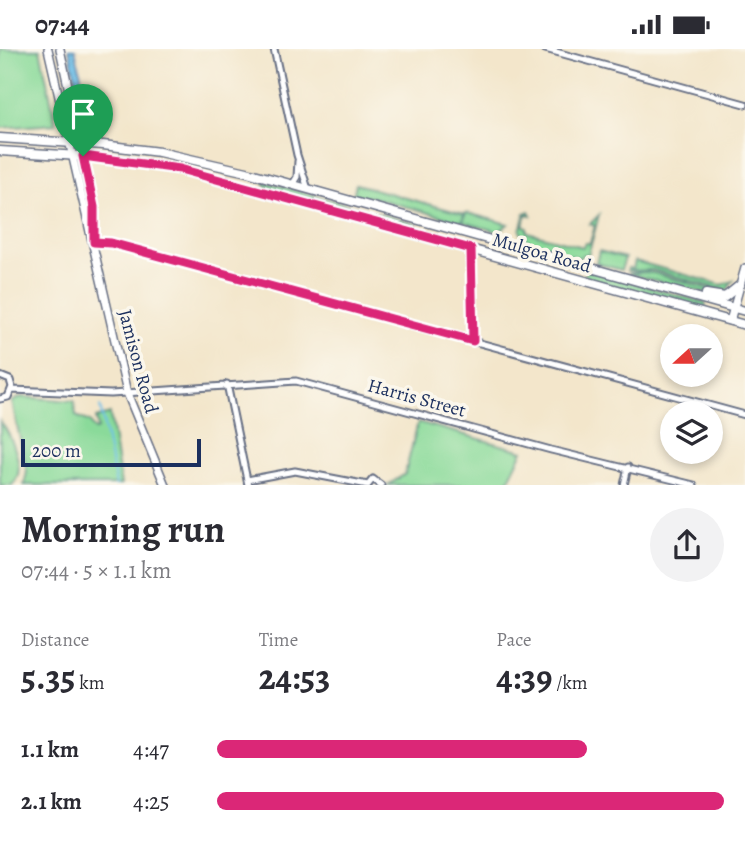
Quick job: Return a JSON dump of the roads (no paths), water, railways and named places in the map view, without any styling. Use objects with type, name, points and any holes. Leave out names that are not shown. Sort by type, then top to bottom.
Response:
[{"type":"main road","name":"Mulgoa Road","points":[[0,138],[159,152],[291,185],[745,311]]},
{"type":"main road","name":"Mulgoa Road","points":[[0,152],[83,156],[180,169],[745,325]]},
{"type":"main road","points":[[638,282],[656,281],[720,297],[740,285]]},
{"type":"street","name":"Jamison Road","points":[[48,49],[89,233],[94,242]]},
{"type":"street","name":"Jamison Road","points":[[60,49],[94,207],[94,242],[127,393],[165,485]]},
{"type":"street","points":[[274,49],[297,155],[309,190]]},
{"type":"street","points":[[545,49],[745,104]]},
{"type":"street","points":[[291,185],[298,175],[297,155]]},
{"type":"street","points":[[94,242],[111,243],[745,415]]},
{"type":"street","points":[[471,249],[473,341]]},
{"type":"street","points":[[730,321],[745,268]]},
{"type":"street","points":[[0,376],[10,380],[12,390],[8,397],[0,399]]},
{"type":"street","name":"Harris Street","points":[[12,390],[127,393],[277,381],[304,383],[551,450],[694,485]]},
{"type":"street","points":[[227,384],[248,483],[295,471],[368,485],[375,479],[381,485]]},
{"type":"street","points":[[624,485],[628,467]]},
{"type":"water","points":[[69,49],[75,49],[91,119],[85,120]]},
{"type":"waterway","points":[[100,406],[116,485]]}]
